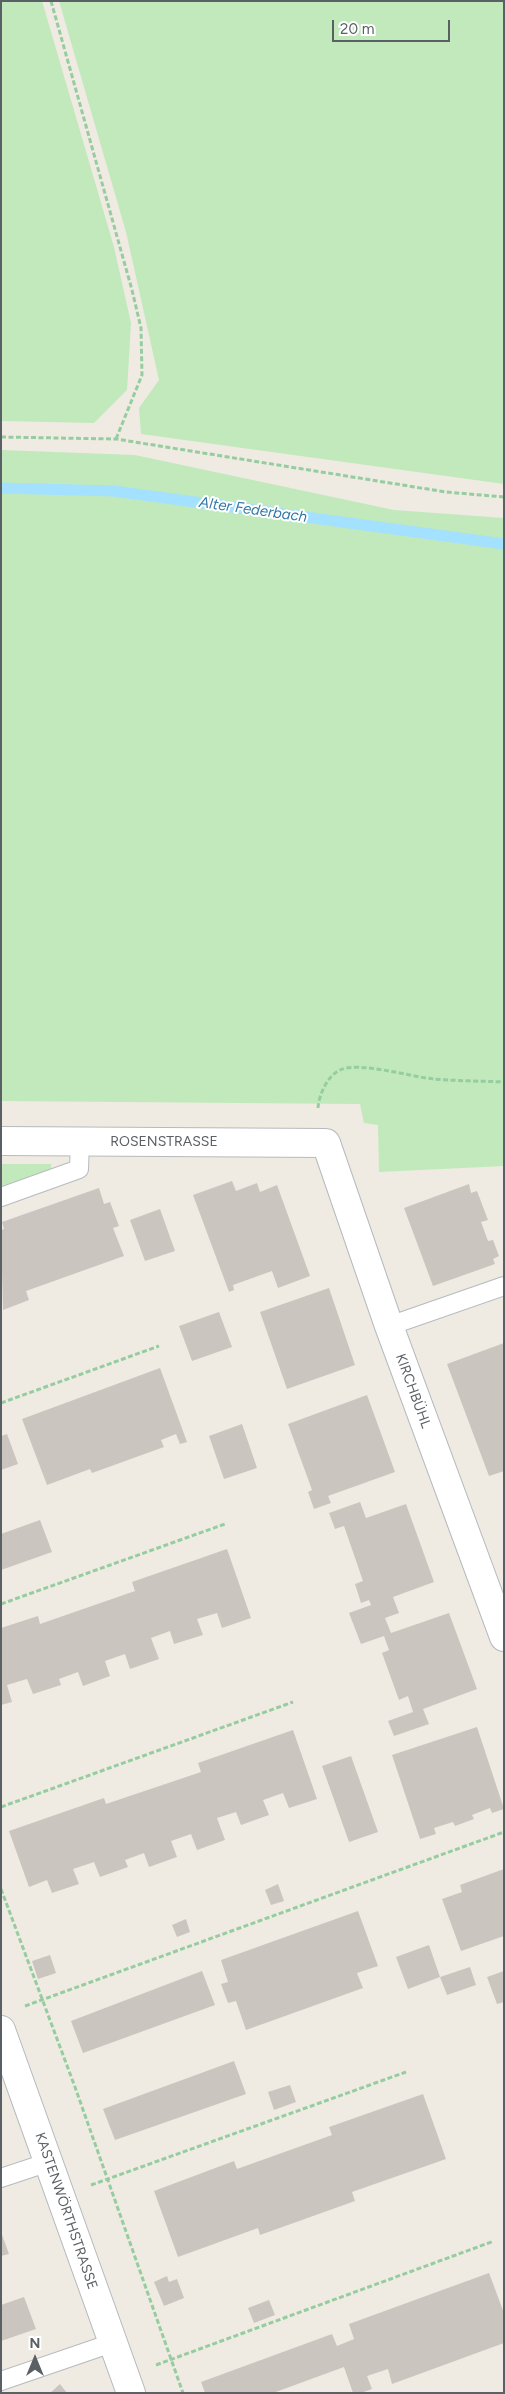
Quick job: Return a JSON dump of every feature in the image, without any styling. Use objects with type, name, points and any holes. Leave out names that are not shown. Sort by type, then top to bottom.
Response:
[{"type":"street","name":"ROSENSTRASSE","points":[[1,1141],[321,1143]]},
{"type":"street","name":"KIRCHBÜHL","points":[[321,1143],[504,1637]]},
{"type":"street","name":"KASTENWÖRTHSTRASSE","points":[[1,2030],[128,2385]]},
{"type":"lane","points":[[1,1196],[80,1169],[80,1142]]},
{"type":"lane","points":[[389,1326],[504,1286]]},
{"type":"lane","points":[[1,2178],[49,2162]]},
{"type":"lane","points":[[1,2381],[112,2343]]},
{"type":"path","points":[[51,1],[141,328],[142,375],[116,439]]},
{"type":"path","points":[[1,436],[116,439],[446,492],[504,497]]},
{"type":"path","points":[[321,1143],[319,1100],[329,1078],[339,1070],[354,1066],[434,1080],[504,1082]]},
{"type":"path","points":[[1,1403],[159,1346]]},
{"type":"path","points":[[1,1604],[224,1524]]},
{"type":"path","points":[[1,1807],[294,1702]]},
{"type":"path","points":[[18,2008],[504,1832]]},
{"type":"path","points":[[1,1889],[183,2393]]},
{"type":"path","points":[[60,2196],[406,2072]]},
{"type":"path","points":[[128,2385],[171,2360],[494,2241]]},
{"type":"green space","points":[[1,1],[42,1],[114,247],[131,323],[127,390],[94,423],[1,421]]},
{"type":"green space","points":[[59,1],[504,1],[504,484],[141,434],[139,408],[159,380],[126,232]]},
{"type":"green space","points":[[1,450],[135,455],[394,510],[504,518],[504,1166],[379,1172],[378,1125],[364,1123],[360,1104],[1,1101]]},
{"type":"green space","points":[[1,1164],[51,1164],[52,1172],[1,1190]]},
{"type":"building","points":[[232,1181],[236,1191],[257,1183],[260,1192],[277,1185],[310,1276],[278,1288],[272,1271],[233,1285],[234,1290],[229,1292],[193,1195]]},
{"type":"building","points":[[469,1184],[471,1193],[477,1191],[488,1220],[481,1222],[488,1241],[493,1240],[499,1256],[493,1259],[495,1264],[433,1286],[404,1208]]},
{"type":"building","points":[[99,1188],[104,1204],[110,1202],[119,1226],[113,1228],[124,1256],[26,1291],[29,1300],[3,1310],[1,1230],[4,1229],[2,1222]]},
{"type":"building","points":[[160,1209],[175,1251],[145,1261],[130,1220]]},
{"type":"building","points":[[329,1288],[355,1365],[287,1389],[260,1312]]},
{"type":"building","points":[[219,1312],[232,1347],[192,1361],[179,1326]]},
{"type":"building","points":[[504,1343],[504,1471],[489,1476],[447,1364]]},
{"type":"building","points":[[160,1368],[187,1442],[180,1444],[176,1434],[161,1440],[164,1447],[92,1473],[90,1469],[47,1485],[22,1419]]},
{"type":"building","points":[[367,1395],[395,1472],[328,1496],[331,1503],[314,1509],[308,1492],[312,1490],[288,1424]]},
{"type":"building","points":[[242,1424],[257,1468],[224,1479],[209,1436]]},
{"type":"building","points":[[7,1434],[18,1464],[1,1470],[1,1436]]},
{"type":"building","points":[[360,1502],[366,1518],[406,1504],[434,1582],[393,1597],[399,1613],[385,1618],[391,1633],[449,1613],[477,1689],[423,1709],[429,1724],[394,1736],[388,1721],[413,1712],[408,1696],[399,1700],[382,1653],[389,1650],[384,1636],[361,1644],[349,1613],[371,1605],[369,1600],[361,1603],[355,1584],[363,1581],[344,1526],[335,1529],[329,1513]]},
{"type":"building","points":[[40,1520],[52,1552],[1,1570],[1,1534]]},
{"type":"building","points":[[227,1549],[251,1618],[222,1628],[217,1613],[197,1619],[203,1635],[174,1644],[170,1631],[151,1638],[159,1659],[130,1669],[125,1654],[105,1661],[110,1676],[83,1686],[78,1672],[59,1679],[61,1685],[33,1694],[27,1679],[7,1685],[12,1702],[1,1705],[1,1628],[38,1616],[40,1624],[135,1591],[132,1582]]},
{"type":"building","points":[[477,1727],[504,1809],[492,1813],[490,1808],[472,1815],[474,1819],[455,1826],[453,1822],[434,1828],[436,1834],[420,1839],[392,1755]]},
{"type":"building","points":[[293,1730],[317,1799],[289,1808],[283,1793],[263,1800],[269,1815],[241,1825],[236,1812],[217,1818],[225,1840],[197,1850],[191,1834],[171,1841],[177,1857],[149,1867],[144,1853],[125,1860],[128,1867],[100,1877],[94,1862],[73,1869],[79,1884],[52,1893],[47,1880],[29,1887],[9,1831],[104,1798],[106,1804],[201,1772],[198,1763]]},
{"type":"building","points":[[351,1756],[378,1832],[349,1842],[322,1766]]},
{"type":"building","points":[[504,1869],[504,1936],[461,1951],[442,1899],[462,1892],[460,1885]]},
{"type":"building","points":[[278,1884],[284,1901],[271,1905],[265,1890]]},
{"type":"building","points":[[358,1911],[378,1966],[357,1973],[363,1988],[246,2030],[236,2001],[228,2003],[221,1984],[228,1982],[221,1960]]},
{"type":"building","points":[[186,1919],[190,1932],[177,1937],[172,1925]]},
{"type":"building","points":[[429,1945],[440,1977],[408,1989],[396,1957]]},
{"type":"building","points":[[50,1955],[56,1973],[38,1979],[32,1961]]},
{"type":"building","points":[[470,1967],[476,1985],[447,1995],[440,1977]]},
{"type":"building","points":[[202,1971],[215,2005],[83,2053],[71,2021]]},
{"type":"building","points":[[504,1971],[504,2002],[497,2004],[487,1977]]},
{"type":"building","points":[[234,2061],[246,2094],[115,2140],[103,2109]]},
{"type":"building","points":[[290,2085],[296,2102],[274,2110],[268,2092]]},
{"type":"building","points":[[423,2094],[446,2159],[352,2192],[355,2201],[260,2235],[258,2228],[178,2257],[154,2191],[234,2161],[237,2169],[332,2135],[329,2127]]},
{"type":"building","points":[[1,2232],[9,2254],[1,2256]]},
{"type":"building","points":[[489,2273],[504,2313],[504,2343],[392,2384],[388,2369],[367,2376],[372,2389],[361,2393],[353,2393],[344,2367],[273,2393],[205,2393],[201,2382],[332,2334],[337,2346],[354,2339],[349,2324]]},
{"type":"building","points":[[167,2276],[169,2282],[177,2279],[184,2298],[164,2306],[154,2282]]},
{"type":"building","points":[[24,2297],[36,2329],[1,2341],[1,2305]]},
{"type":"building","points":[[269,2300],[275,2315],[254,2323],[248,2308]]},
{"type":"building","points":[[60,2384],[67,2393],[50,2393]]},
{"type":"waterway","name":"Alter Federbach","points":[[1,488],[114,491],[504,544]]}]
